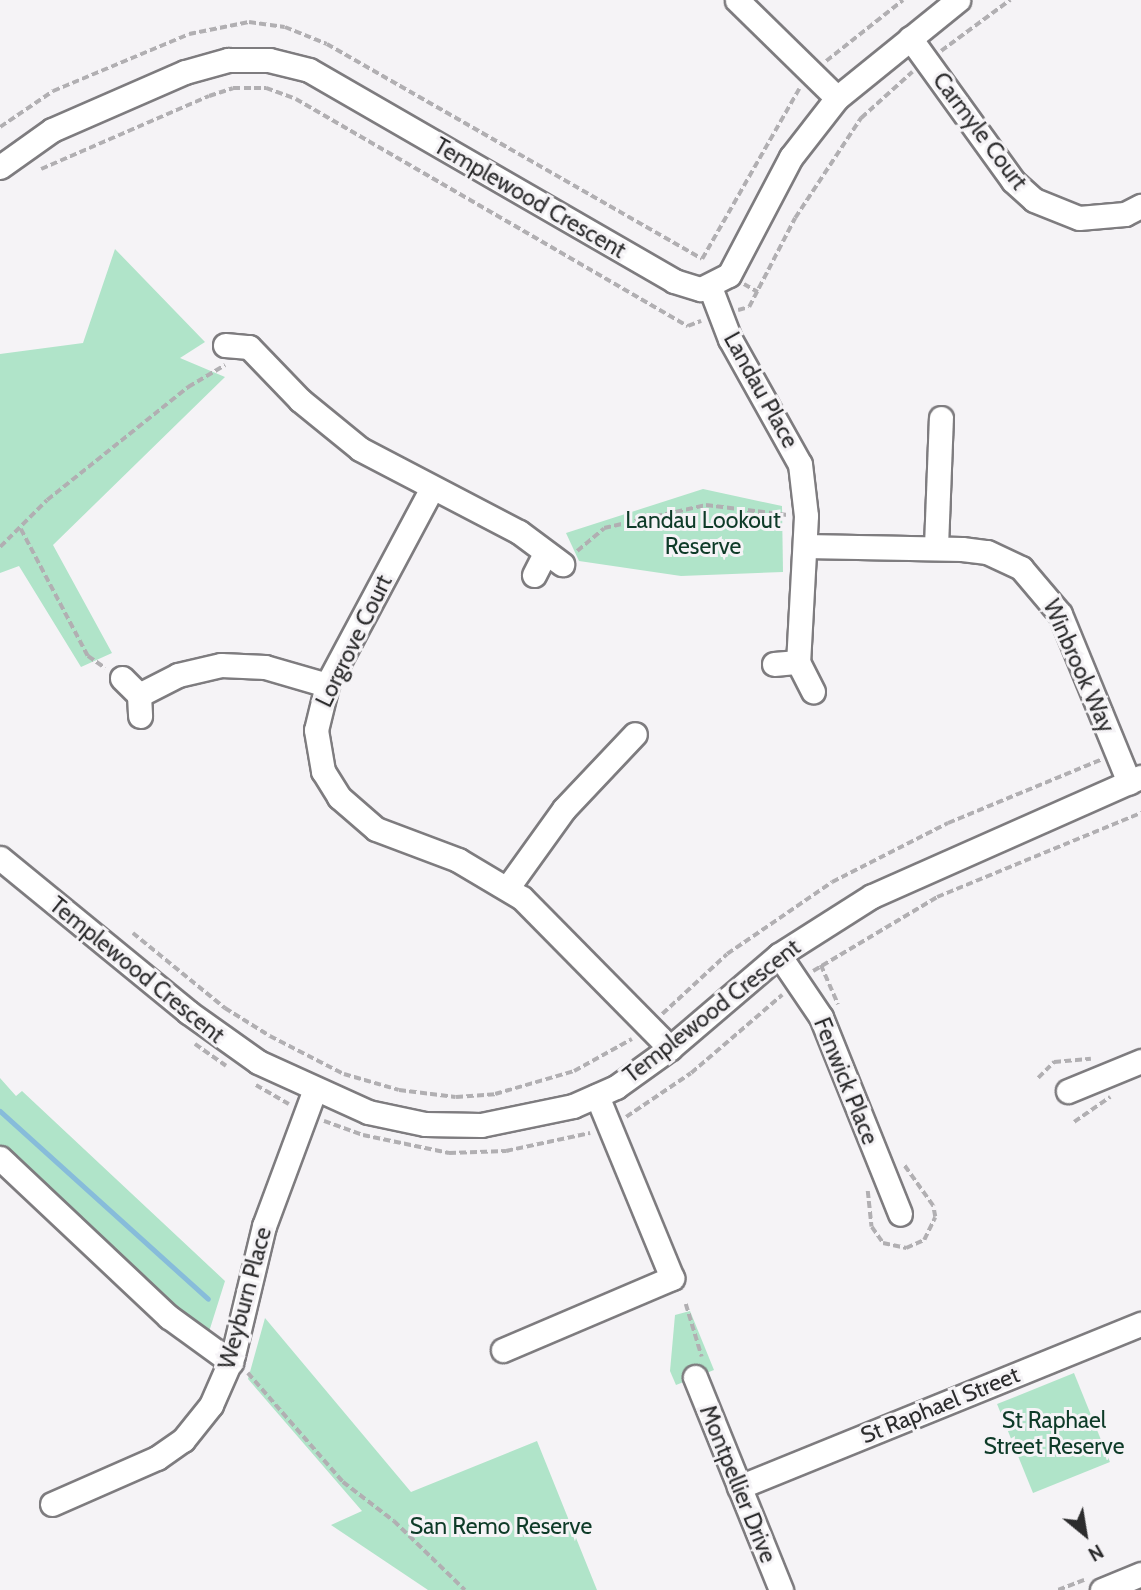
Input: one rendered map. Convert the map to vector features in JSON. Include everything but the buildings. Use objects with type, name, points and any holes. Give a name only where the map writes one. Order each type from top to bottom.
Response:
[{"type":"street","points":[[737,0],[837,98]]},
{"type":"street","points":[[710,288],[729,275],[791,157],[837,98],[958,0]]},
{"type":"street","name":"Carmyle Court","points":[[910,38],[935,55],[1013,181],[1034,200],[1079,219],[1125,214],[1141,206]]},
{"type":"street","name":"Templewood Crescent","points":[[0,167],[52,130],[185,72],[228,60],[268,60],[309,70],[674,281],[693,289],[710,288]]},
{"type":"street","name":"Landau Place","points":[[710,288],[720,316],[795,448],[806,516],[798,662]]},
{"type":"street","points":[[225,345],[255,338],[340,433],[432,488],[519,532],[553,559],[534,575]]},
{"type":"street","points":[[936,547],[941,418]]},
{"type":"street","name":"Lorgrove Court","points":[[432,488],[327,685],[317,717],[316,743],[323,771],[339,797],[388,835],[458,860],[508,887],[636,1031],[670,1048]]},
{"type":"street","name":"Winbrook Way","points":[[805,546],[936,547],[996,555],[1035,580],[1060,614],[1117,753],[1135,779]]},
{"type":"street","points":[[774,664],[798,662],[813,691]]},
{"type":"street","points":[[122,678],[139,706],[178,675],[221,665],[265,667],[327,685]]},
{"type":"street","points":[[508,887],[564,809],[635,734]]},
{"type":"street","name":"Templewood Crescent","points":[[0,858],[233,1047],[315,1089],[368,1112],[425,1124],[481,1125],[597,1096],[670,1048],[779,955],[904,879],[1135,779]]},
{"type":"street","name":"Fenwick Place","points":[[779,955],[821,1017],[900,1214]]},
{"type":"street","points":[[1068,1091],[1141,1061]]},
{"type":"street","name":"Weyburn Place","points":[[52,1504],[141,1466],[177,1444],[211,1405],[231,1362],[264,1226],[315,1089]]},
{"type":"street","points":[[503,1350],[672,1278],[597,1096]]},
{"type":"street","points":[[0,1158],[169,1317],[231,1362]]},
{"type":"street","name":"St Raphael Street","points":[[739,1487],[1141,1324]]},
{"type":"street","name":"Montpellier Drive","points":[[699,1370],[739,1487],[781,1590]]},
{"type":"street","points":[[1102,1590],[1141,1574]]},
{"type":"path","points":[[41,169],[209,96],[233,88],[266,88],[296,99],[688,326],[749,307],[795,218],[861,118],[935,55],[1010,0]]},
{"type":"path","points":[[935,55],[952,60]]},
{"type":"path","points":[[0,547],[21,529],[47,500],[188,387],[255,338]]},
{"type":"path","points":[[553,559],[604,528],[706,505],[806,516]]},
{"type":"path","points":[[21,529],[88,656],[122,678]]},
{"type":"path","points":[[133,933],[225,1008],[270,1036],[344,1074],[399,1090],[456,1097],[495,1094],[574,1071],[636,1031],[727,954],[832,882],[948,822],[1117,753]]},
{"type":"path","points":[[1038,1078],[1054,1062],[1102,1057]]},
{"type":"path","points":[[1074,1122],[1122,1092]]},
{"type":"path","points":[[685,1304],[699,1370]]},
{"type":"green space","points":[[115,249],[205,342],[180,358],[225,377],[53,545],[112,653],[81,667],[19,566],[0,573],[0,354],[83,343]]},
{"type":"green space","name":"Landau Lookout Reserve","points":[[703,489],[782,506],[783,572],[681,576],[579,561],[566,533]]},
{"type":"green space","points":[[0,1078],[16,1096],[22,1091],[225,1281],[208,1335],[0,1146]]},
{"type":"green space","points":[[690,1311],[714,1370],[676,1385],[670,1371],[675,1315]]},
{"type":"green space","name":"San Remo Reserve","points":[[265,1318],[411,1492],[537,1441],[597,1590],[428,1590],[331,1525],[362,1511],[248,1379]]},
{"type":"green space","name":"St Raphael Street Reserve","points":[[1074,1373],[1110,1462],[1033,1493],[997,1404]]},
{"type":"waterway","points":[[0,1111],[208,1299]]}]
